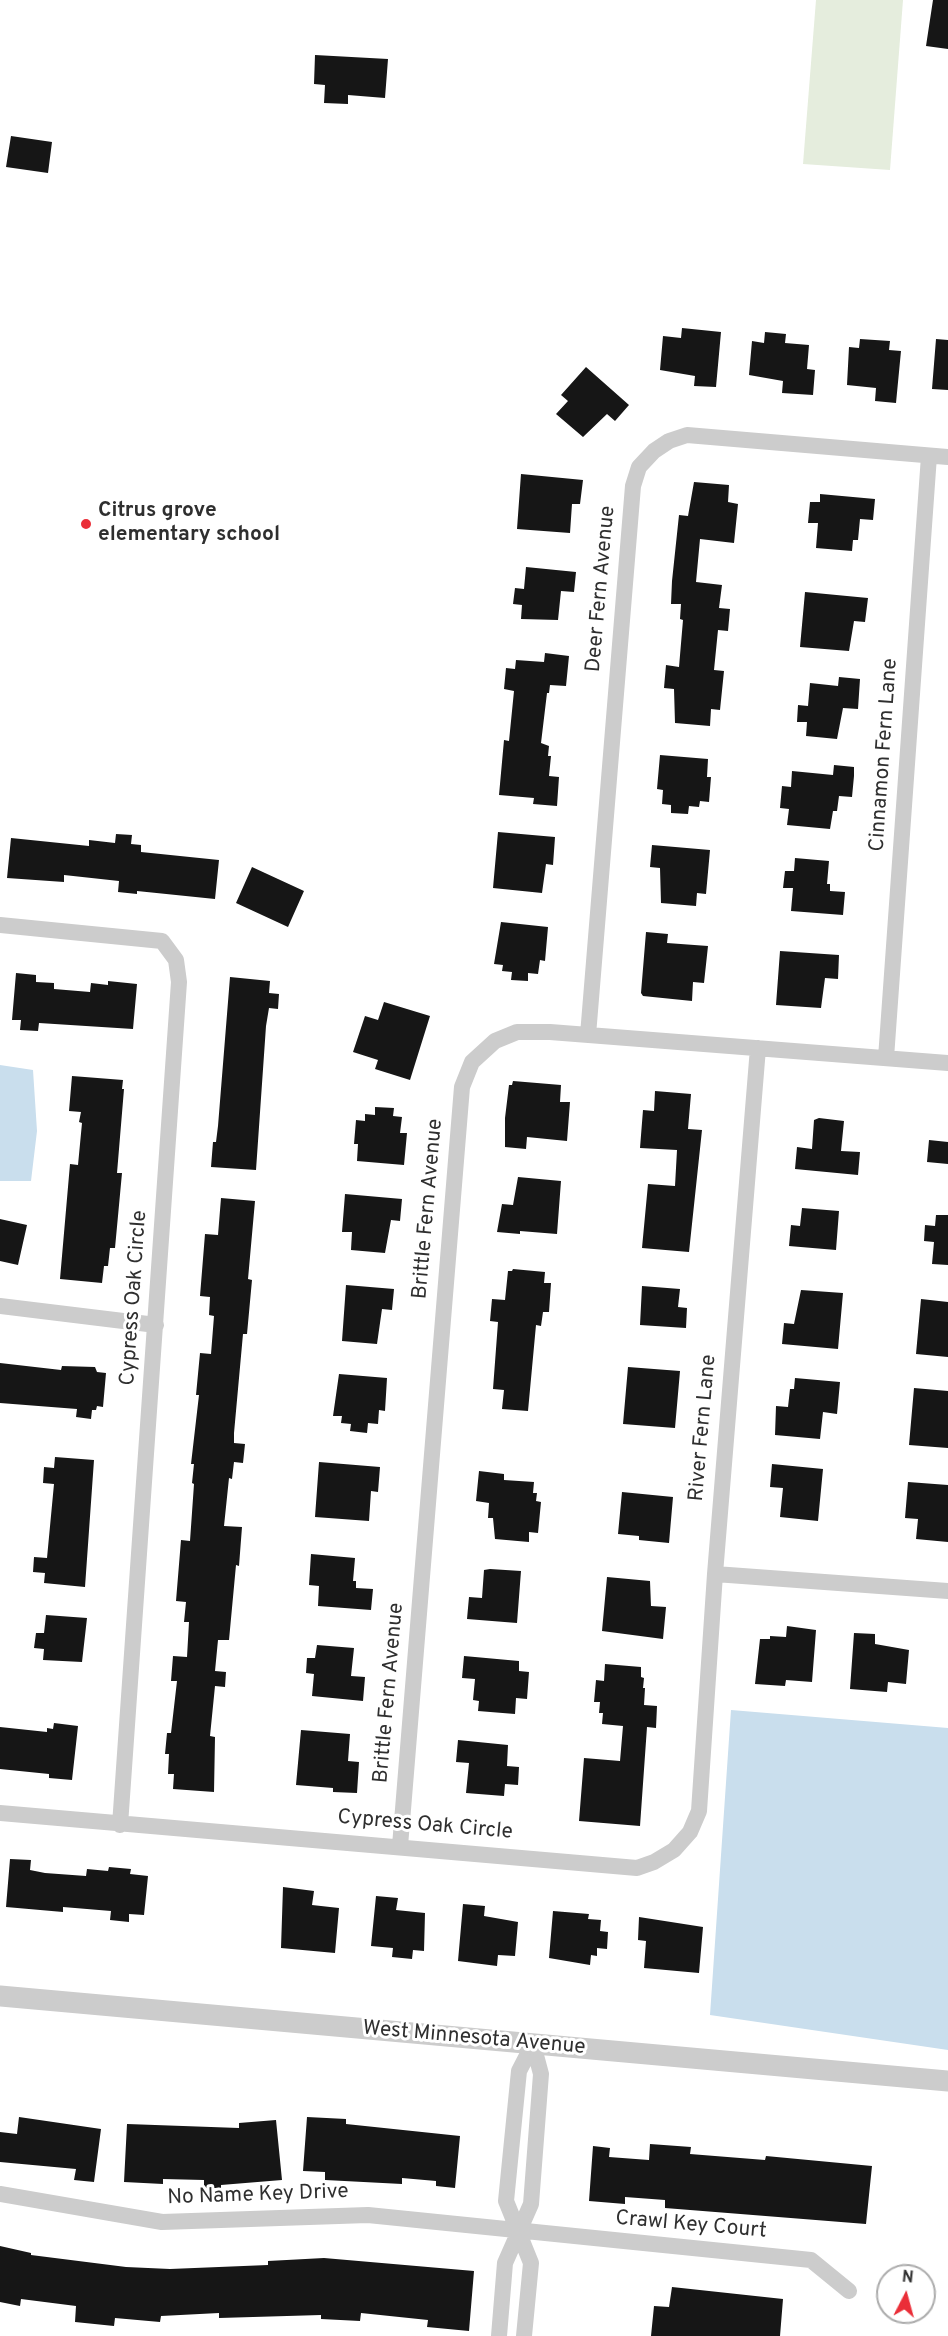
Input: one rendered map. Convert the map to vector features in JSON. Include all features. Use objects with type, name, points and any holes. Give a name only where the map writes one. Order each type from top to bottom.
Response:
[{"type":"street","name":"Deer Fern Avenue","points":[[588,1035],[633,486],[639,466],[654,451],[669,441],[687,435],[948,457]]},
{"type":"street","name":"Cinnamon Fern Lane","points":[[886,1058],[929,456]]},
{"type":"street","name":"Cypress Oak Circle","points":[[0,925],[162,941],[176,960],[179,982],[120,1825]]},
{"type":"street","name":"Brittle Fern Avenue","points":[[400,1846],[462,1088],[472,1062],[495,1041],[517,1032],[588,1035],[948,1063]]},
{"type":"street","name":"River Fern Lane","points":[[699,1811],[715,1574],[758,1048]]},
{"type":"street","points":[[0,1306],[156,1325]]},
{"type":"street","points":[[715,1574],[948,1591]]},
{"type":"street","name":"Cypress Oak Circle","points":[[0,1813],[637,1868],[654,1862],[674,1850],[690,1832],[699,1811]]},
{"type":"street","name":"West Minnesota Avenue","points":[[0,1996],[948,2081]]},
{"type":"street","points":[[524,2336],[531,2263],[506,2201],[519,2071],[533,2044]]},
{"type":"street","points":[[499,2336],[505,2263],[531,2204],[541,2074],[533,2044]]},
{"type":"street","name":"No Name Key Drive","points":[[0,2194],[162,2222],[368,2216],[518,2233]]},
{"type":"street","name":"Crawl Key Court","points":[[518,2233],[812,2260],[849,2291]]},
{"type":"green space","points":[[816,0],[903,0],[890,170],[803,164]]},
{"type":"water","points":[[0,1065],[33,1070],[37,1131],[31,1181],[0,1181]]},
{"type":"water","points":[[731,1710],[948,1728],[948,2050],[710,2015]]},
{"type":"building","points":[[933,0],[948,0],[948,49],[926,46]]},
{"type":"building","points":[[315,55],[388,59],[385,98],[348,95],[348,104],[324,103],[325,85],[314,84]]},
{"type":"building","points":[[11,136],[52,142],[48,173],[6,167]]},
{"type":"building","points":[[682,328],[721,332],[716,387],[694,386],[695,376],[660,370],[663,336],[681,338]]},
{"type":"building","points":[[765,332],[786,334],[785,343],[809,345],[807,369],[815,370],[813,395],[782,393],[783,381],[749,375],[752,341],[764,343]]},
{"type":"building","points":[[860,339],[890,341],[889,350],[901,351],[896,403],[875,401],[876,388],[847,385],[849,347],[859,348]]},
{"type":"building","points":[[936,339],[948,340],[948,390],[932,389]]},
{"type":"building","points":[[586,367],[629,405],[615,421],[607,414],[583,437],[556,414],[568,401],[561,395]]},
{"type":"building","points":[[521,474],[583,480],[580,504],[572,504],[570,533],[517,529]]},
{"type":"building","points":[[694,482],[729,485],[728,502],[738,504],[734,543],[700,539],[696,582],[722,585],[719,608],[730,609],[728,631],[718,630],[714,670],[724,671],[720,710],[711,709],[710,726],[675,723],[674,689],[664,688],[666,665],[679,667],[683,620],[680,619],[681,604],[671,604],[672,581],[679,515],[688,516]]},
{"type":"building","points":[[820,494],[875,499],[873,520],[860,519],[858,540],[853,540],[852,551],[816,548],[818,523],[808,523],[810,502],[820,502]]},
{"type":"building","points":[[526,567],[576,572],[574,592],[561,591],[558,620],[521,619],[522,605],[513,604],[515,588],[524,589]]},
{"type":"building","points":[[805,592],[868,598],[865,622],[854,621],[849,651],[800,647]]},
{"type":"building","points":[[545,653],[569,656],[566,686],[550,685],[549,693],[547,693],[541,743],[549,746],[548,756],[551,756],[549,776],[559,777],[557,806],[533,804],[534,798],[499,795],[504,740],[509,741],[514,691],[504,689],[506,668],[515,669],[516,660],[544,662]]},
{"type":"building","points":[[839,677],[860,679],[858,709],[843,708],[837,739],[806,736],[807,722],[797,722],[798,705],[808,706],[810,683],[838,686]]},
{"type":"building","points":[[660,755],[708,759],[707,777],[711,777],[709,802],[700,801],[699,807],[689,806],[688,814],[671,813],[671,805],[662,804],[663,790],[657,789]]},
{"type":"building","points":[[834,765],[854,767],[854,776],[852,797],[839,796],[837,811],[833,811],[830,829],[787,825],[789,809],[780,808],[782,786],[791,787],[792,771],[833,775]]},
{"type":"building","points":[[498,832],[555,837],[553,865],[546,864],[542,893],[493,888]]},
{"type":"building","points":[[116,834],[132,835],[131,844],[141,845],[141,852],[219,860],[215,899],[137,891],[137,894],[118,892],[119,881],[64,875],[64,882],[7,878],[11,838],[89,846],[89,840],[115,843]]},
{"type":"building","points":[[652,845],[710,850],[706,894],[697,893],[696,906],[661,903],[660,868],[650,867]]},
{"type":"building","points":[[795,858],[829,861],[827,884],[830,884],[830,891],[845,892],[843,915],[791,911],[793,888],[783,888],[785,871],[794,871]]},
{"type":"building","points":[[252,867],[304,891],[288,927],[236,903]]},
{"type":"building","points":[[501,922],[548,927],[545,961],[540,960],[538,974],[528,973],[528,981],[511,980],[512,972],[502,971],[503,965],[494,964]]},
{"type":"building","points":[[646,932],[668,934],[667,943],[708,946],[704,983],[693,982],[692,1001],[643,996],[641,993]]},
{"type":"building","points":[[780,951],[839,955],[838,979],[825,978],[821,1008],[776,1005]]},
{"type":"building","points":[[16,973],[36,975],[36,982],[54,983],[54,989],[90,992],[91,983],[108,985],[108,981],[137,984],[133,1029],[39,1023],[38,1031],[20,1030],[21,1020],[12,1020]]},
{"type":"building","points":[[230,977],[270,981],[269,993],[279,994],[278,1009],[269,1008],[266,1026],[256,1170],[211,1167],[213,1142],[216,1142],[218,1126]]},
{"type":"building","points":[[384,1002],[430,1016],[410,1080],[375,1069],[378,1060],[353,1052],[365,1016],[378,1020]]},
{"type":"building","points":[[72,1076],[123,1080],[117,1173],[122,1173],[115,1248],[110,1248],[108,1266],[104,1266],[102,1283],[60,1279],[70,1164],[78,1165],[82,1123],[79,1122],[81,1112],[69,1111]]},
{"type":"building","points":[[513,1081],[561,1085],[560,1102],[570,1102],[567,1141],[527,1137],[526,1149],[505,1147],[505,1118],[509,1085],[512,1085]]},
{"type":"building","points":[[655,1091],[691,1094],[688,1129],[702,1130],[689,1252],[642,1248],[648,1184],[675,1186],[677,1150],[640,1148],[643,1110],[654,1111]]},
{"type":"building","points":[[375,1107],[394,1108],[393,1116],[402,1117],[400,1133],[407,1133],[404,1165],[357,1161],[358,1144],[354,1144],[356,1120],[365,1121],[365,1114],[375,1115]]},
{"type":"building","points":[[819,1118],[844,1121],[841,1151],[860,1152],[858,1175],[795,1169],[797,1147],[812,1149],[814,1120]]},
{"type":"building","points":[[929,1140],[948,1142],[948,1164],[927,1162]]},
{"type":"building","points":[[518,1177],[561,1181],[557,1234],[497,1232],[502,1204],[513,1205]]},
{"type":"building","points":[[345,1194],[402,1199],[400,1221],[391,1220],[385,1253],[351,1250],[352,1232],[342,1232]]},
{"type":"building","points":[[221,1198],[255,1201],[248,1279],[252,1280],[247,1334],[243,1334],[234,1433],[234,1443],[245,1444],[243,1463],[234,1462],[232,1479],[229,1478],[224,1526],[242,1527],[229,1640],[218,1640],[215,1671],[226,1672],[225,1687],[215,1686],[210,1736],[215,1737],[214,1792],[173,1789],[174,1774],[168,1774],[169,1754],[165,1754],[167,1733],[171,1733],[177,1681],[171,1681],[173,1656],[187,1657],[189,1622],[184,1622],[186,1602],[176,1601],[181,1540],[190,1541],[194,1484],[192,1483],[194,1464],[191,1464],[199,1395],[196,1395],[200,1353],[211,1354],[214,1316],[209,1315],[210,1297],[200,1296],[205,1234],[218,1235]]},
{"type":"building","points":[[802,1208],[839,1211],[836,1250],[789,1246],[791,1225],[800,1226]]},
{"type":"building","points":[[936,1215],[948,1215],[948,1265],[932,1264],[934,1242],[924,1241],[925,1225],[935,1226]]},
{"type":"building","points":[[0,1219],[27,1225],[18,1265],[0,1261]]},
{"type":"building","points":[[513,1269],[545,1272],[544,1283],[551,1283],[549,1312],[543,1312],[541,1326],[536,1325],[528,1411],[502,1409],[504,1390],[493,1389],[498,1322],[490,1321],[492,1299],[505,1300],[508,1271]]},
{"type":"building","points":[[346,1285],[394,1289],[392,1310],[382,1309],[377,1344],[342,1341]]},
{"type":"building","points":[[642,1286],[680,1289],[678,1307],[687,1308],[686,1328],[640,1325]]},
{"type":"building","points":[[801,1290],[843,1293],[838,1349],[782,1344],[784,1323],[794,1324]]},
{"type":"building","points":[[921,1299],[948,1302],[948,1357],[916,1354]]},
{"type":"building","points":[[0,1363],[61,1370],[62,1366],[95,1367],[97,1372],[106,1373],[103,1407],[97,1406],[96,1410],[92,1410],[91,1419],[76,1417],[77,1409],[0,1403]]},
{"type":"building","points":[[628,1367],[680,1371],[675,1428],[623,1424]]},
{"type":"building","points":[[339,1374],[387,1378],[385,1411],[379,1410],[378,1424],[368,1423],[367,1433],[350,1431],[351,1424],[341,1423],[342,1416],[333,1416]]},
{"type":"building","points":[[795,1378],[840,1382],[837,1414],[823,1412],[820,1439],[775,1435],[776,1406],[788,1407],[790,1389],[794,1389]]},
{"type":"building","points":[[914,1388],[948,1391],[948,1448],[909,1445]]},
{"type":"building","points":[[55,1457],[94,1460],[85,1587],[44,1583],[45,1573],[33,1572],[34,1557],[47,1558],[54,1484],[43,1483],[44,1467],[54,1468]]},
{"type":"building","points":[[319,1462],[380,1467],[378,1492],[371,1491],[369,1521],[315,1517]]},
{"type":"building","points":[[772,1464],[823,1469],[818,1521],[780,1517],[783,1488],[770,1487]]},
{"type":"building","points":[[479,1471],[504,1474],[504,1480],[534,1482],[533,1493],[537,1493],[536,1501],[541,1502],[538,1533],[529,1532],[529,1542],[495,1539],[493,1518],[488,1518],[489,1503],[476,1501]]},
{"type":"building","points":[[908,1482],[948,1485],[948,1542],[916,1539],[918,1519],[905,1518]]},
{"type":"building","points":[[622,1492],[673,1497],[669,1543],[639,1540],[639,1536],[618,1534]]},
{"type":"building","points":[[311,1554],[355,1558],[353,1581],[356,1581],[356,1588],[373,1589],[371,1610],[318,1606],[319,1586],[309,1585]]},
{"type":"building","points":[[484,1570],[521,1571],[517,1623],[467,1619],[469,1597],[482,1598]]},
{"type":"building","points":[[607,1577],[650,1581],[651,1606],[666,1607],[663,1639],[602,1631]]},
{"type":"building","points":[[46,1615],[87,1618],[82,1662],[43,1660],[44,1649],[34,1648],[36,1633],[44,1633]]},
{"type":"building","points":[[787,1626],[816,1630],[812,1682],[786,1680],[785,1686],[755,1684],[760,1639],[770,1639],[770,1636],[786,1637]]},
{"type":"building","points":[[854,1633],[875,1634],[875,1644],[909,1650],[906,1684],[888,1682],[887,1692],[850,1689]]},
{"type":"building","points":[[317,1645],[354,1648],[351,1676],[365,1677],[363,1701],[312,1696],[314,1674],[306,1673],[307,1658],[315,1658]]},
{"type":"building","points":[[464,1656],[519,1661],[519,1671],[529,1672],[527,1699],[516,1698],[515,1714],[478,1711],[479,1701],[473,1700],[475,1679],[462,1678]]},
{"type":"building","points":[[605,1664],[641,1667],[641,1677],[644,1678],[643,1688],[645,1688],[644,1705],[657,1706],[656,1728],[647,1727],[640,1826],[579,1821],[584,1758],[620,1761],[623,1726],[602,1724],[603,1713],[599,1713],[600,1702],[594,1702],[596,1680],[604,1681]]},
{"type":"building","points":[[54,1723],[78,1726],[72,1780],[49,1778],[49,1774],[0,1769],[0,1727],[47,1732],[47,1728],[53,1729]]},
{"type":"building","points":[[301,1730],[350,1734],[348,1761],[359,1762],[357,1793],[333,1792],[333,1788],[296,1785]]},
{"type":"building","points":[[458,1740],[508,1745],[507,1766],[519,1767],[518,1785],[505,1784],[504,1796],[466,1793],[469,1763],[456,1762]]},
{"type":"building","points":[[10,1859],[31,1860],[30,1870],[45,1873],[86,1876],[87,1869],[108,1871],[109,1867],[131,1869],[130,1874],[148,1876],[144,1915],[129,1914],[129,1922],[110,1920],[111,1911],[63,1907],[63,1912],[6,1907]]},
{"type":"building","points":[[283,1887],[314,1891],[312,1905],[339,1908],[335,1953],[281,1948]]},
{"type":"building","points":[[376,1896],[398,1898],[396,1910],[425,1913],[424,1951],[413,1950],[412,1959],[392,1957],[393,1948],[371,1946]]},
{"type":"building","points":[[463,1904],[485,1906],[484,1916],[518,1922],[515,1956],[498,1955],[497,1966],[458,1961]]},
{"type":"building","points":[[553,1911],[589,1914],[588,1919],[601,1920],[600,1931],[608,1932],[607,1949],[597,1948],[597,1956],[591,1955],[590,1965],[549,1958]]},
{"type":"building","points":[[639,1917],[703,1927],[699,1973],[644,1968],[646,1941],[638,1940]]},
{"type":"building","points":[[19,2117],[101,2129],[94,2182],[74,2180],[76,2169],[0,2162],[0,2132],[17,2134]]},
{"type":"building","points":[[307,2117],[346,2119],[346,2124],[460,2136],[455,2188],[436,2186],[436,2181],[402,2178],[402,2184],[325,2180],[325,2172],[303,2171]]},
{"type":"building","points":[[276,2120],[282,2180],[221,2185],[221,2188],[204,2188],[204,2180],[163,2179],[163,2184],[124,2182],[127,2124],[239,2128],[239,2123]]},
{"type":"building","points":[[650,2144],[691,2147],[690,2154],[765,2160],[766,2156],[872,2166],[866,2224],[665,2208],[665,2200],[625,2197],[625,2204],[589,2201],[593,2146],[610,2148],[609,2157],[649,2160]]},
{"type":"building","points":[[0,2246],[31,2253],[31,2255],[126,2267],[170,2269],[268,2265],[268,2261],[324,2258],[474,2271],[469,2331],[427,2327],[428,2320],[361,2313],[360,2321],[321,2319],[321,2315],[219,2318],[219,2313],[161,2316],[160,2322],[115,2318],[114,2326],[75,2322],[76,2306],[21,2299],[20,2306],[0,2302]]},
{"type":"building","points":[[672,2287],[783,2299],[780,2336],[651,2336],[654,2306],[669,2307]]},
{"type":"place","name":"Citrus grove elementary school","points":[[86,524]]}]
